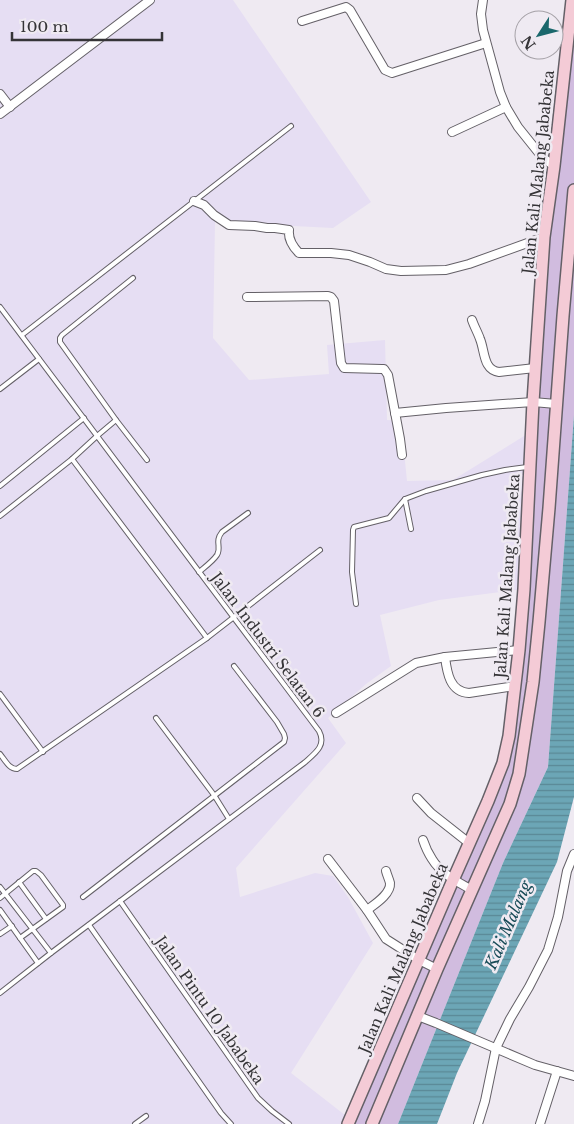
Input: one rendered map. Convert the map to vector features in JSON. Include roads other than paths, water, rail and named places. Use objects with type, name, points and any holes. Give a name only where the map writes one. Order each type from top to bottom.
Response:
[{"type":"main road","name":"Jalan Kali Malang Jababeka","points":[[348,1124],[488,801],[503,763],[509,736],[525,574],[533,402],[544,237],[554,166],[572,0]]},
{"type":"main road","points":[[372,1124],[437,969],[510,804],[519,774],[533,682],[574,190]]},
{"type":"street","points":[[0,114],[150,0]]},
{"type":"street","points":[[483,0],[481,14],[483,30],[506,107],[518,127],[542,157],[554,166]]},
{"type":"street","points":[[302,21],[346,6],[385,70],[392,73],[486,43]]},
{"type":"street","points":[[0,94],[10,107]]},
{"type":"street","points":[[452,132],[506,107]]},
{"type":"street","points":[[194,201],[204,205],[214,215],[229,225],[289,230],[293,246],[300,253],[331,253],[349,256],[386,269],[401,271],[446,270],[469,264],[544,237]]},
{"type":"street","points":[[247,297],[331,297],[334,302],[341,364],[344,368],[384,369],[388,375],[402,455]]},
{"type":"street","points":[[472,320],[481,340],[490,369],[499,372],[535,368]]},
{"type":"street","points":[[395,413],[533,402],[556,404]]},
{"type":"street","points":[[336,712],[416,663],[519,650]]},
{"type":"street","points":[[445,658],[454,687],[462,692],[469,693],[515,686]]},
{"type":"street","points":[[418,798],[431,813],[469,843]]},
{"type":"street","points":[[423,840],[434,862],[453,880],[472,890]]},
{"type":"street","points":[[478,1124],[485,1101],[492,1046],[529,988],[548,950],[558,917],[567,871],[574,854]]},
{"type":"street","points":[[328,859],[367,910],[386,939],[437,969]]},
{"type":"street","points":[[367,910],[380,900],[389,888],[390,882],[386,871]]},
{"type":"street","points":[[418,1016],[535,1066],[574,1076]]},
{"type":"street","points":[[540,1124],[557,1071]]},
{"type":"lane","points":[[22,336],[291,126]]},
{"type":"lane","points":[[133,278],[62,335],[60,342],[147,460]]},
{"type":"lane","name":"Jalan Industri Selatan 6","points":[[0,307],[319,731],[322,740],[319,749],[304,763],[0,993]]},
{"type":"lane","points":[[0,389],[39,359]]},
{"type":"lane","points":[[0,486],[84,418]]},
{"type":"lane","points":[[0,516],[72,459],[116,420]]},
{"type":"lane","points":[[72,459],[208,638]]},
{"type":"lane","points":[[356,604],[352,572],[353,528],[390,517],[405,499],[426,491],[482,475],[530,467]]},
{"type":"lane","points":[[405,499],[410,529]]},
{"type":"lane","points":[[199,572],[217,555],[218,540],[222,532],[248,513]]},
{"type":"lane","points":[[0,754],[9,766],[17,769],[208,638],[320,550]]},
{"type":"lane","points":[[83,896],[284,742],[283,732],[277,722],[234,666]]},
{"type":"lane","points":[[0,694],[43,752]]},
{"type":"lane","points":[[156,718],[230,819]]},
{"type":"lane","points":[[0,898],[33,871],[38,872],[64,905],[20,938]]},
{"type":"lane","points":[[19,882],[46,919]]},
{"type":"lane","points":[[0,887],[51,953]]},
{"type":"lane","name":"Jalan Pintu 10 Jababeka","points":[[120,901],[258,1098],[272,1112],[289,1124]]},
{"type":"lane","points":[[0,910],[38,963]]},
{"type":"lane","points":[[88,925],[221,1113],[231,1124]]},
{"type":"lane","points":[[0,934],[12,926]]},
{"type":"lane","points":[[134,1124],[146,1116]]},
{"type":"water","name":"Kali Malang","points":[[574,415],[574,797],[557,862],[457,1073],[437,1124],[398,1124],[503,863],[548,767]]}]
